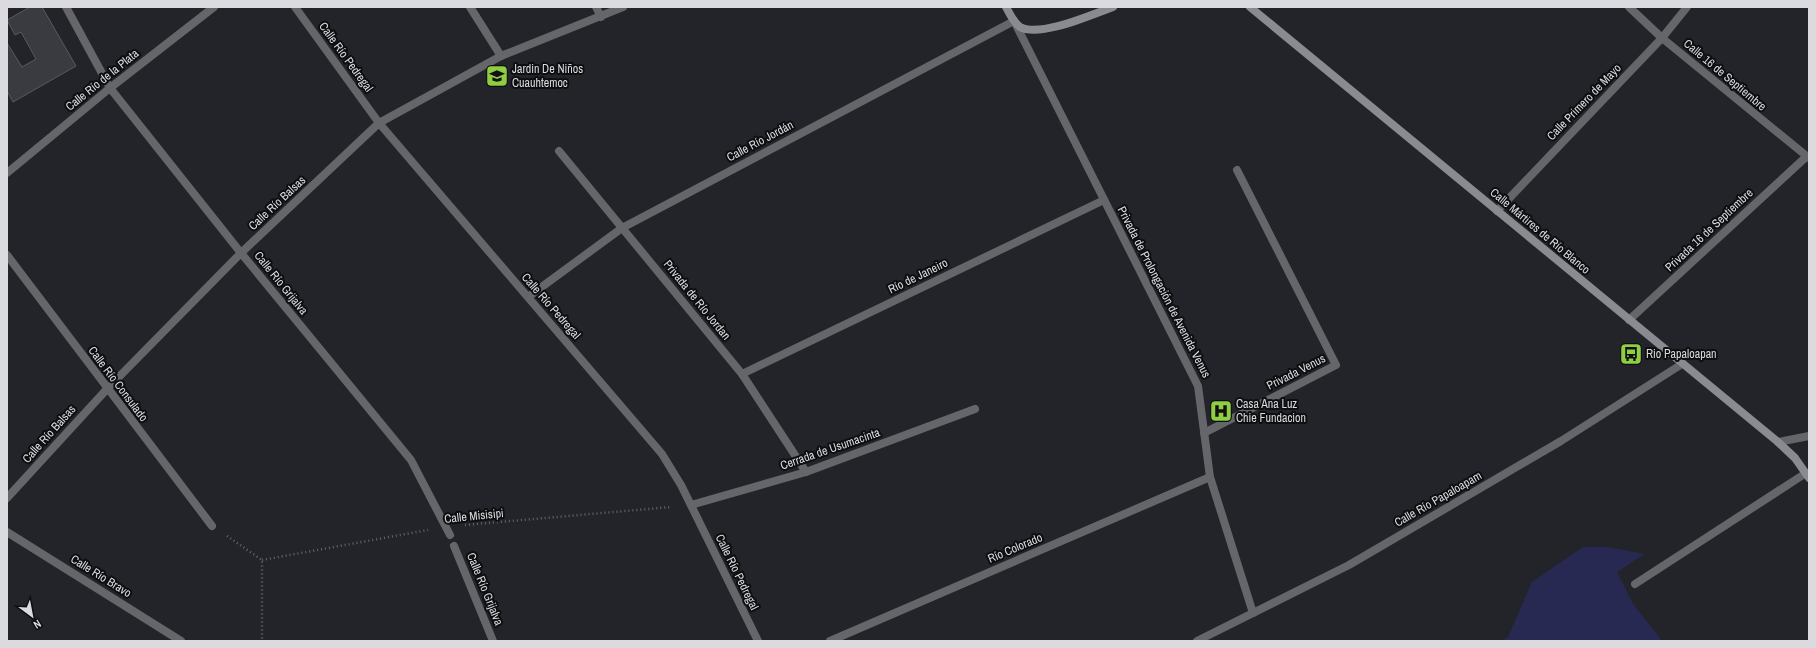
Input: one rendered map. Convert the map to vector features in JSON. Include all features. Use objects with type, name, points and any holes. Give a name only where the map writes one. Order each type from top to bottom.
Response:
[{"type":"main road","points":[[1006,7],[1014,21],[1026,28],[1040,30],[1114,7]]},
{"type":"main road","name":"Calle Mártires de Río Blanco","points":[[1250,7],[1778,442],[1794,458],[1807,475]]},
{"type":"street","name":"Calle Río Grijalva","points":[[66,7],[110,88],[241,253],[411,460],[450,535]]},
{"type":"street","name":"Calle Río de la Plata","points":[[7,173],[110,88],[214,7]]},
{"type":"street","name":"Calle Río Pedregal","points":[[294,7],[379,123],[662,454],[681,485],[758,641]]},
{"type":"street","points":[[470,7],[501,56]]},
{"type":"street","points":[[596,7],[601,17]]},
{"type":"street","name":"Calle Río Balsas","points":[[7,498],[107,389],[241,253],[379,123],[501,56],[623,7]]},
{"type":"street","name":"Calle 16 de Septiembre","points":[[1629,7],[1662,38],[1807,157]]},
{"type":"street","name":"Calle Primero de Mayo","points":[[1497,211],[1662,38],[1687,7]]},
{"type":"street","name":"Privada de Prolongación de Avenida Venus","points":[[1014,21],[1198,386],[1210,477],[1253,613]]},
{"type":"street","name":"Calle Río Jordán","points":[[528,297],[622,228],[1014,21]]},
{"type":"street","name":"Privada de Río Jordan","points":[[559,152],[742,374],[806,472]]},
{"type":"street","name":"Privada 16 de Septiembre","points":[[1630,320],[1807,157]]},
{"type":"street","name":"Privada Venus","points":[[1204,433],[1336,365],[1238,170]]},
{"type":"street","name":"Río de Janeiro","points":[[742,374],[1104,200]]},
{"type":"street","name":"Calle Río Consulado","points":[[7,255],[212,526]]},
{"type":"street","name":"Calle Río Papaloapam","points":[[1197,641],[1356,561],[1561,441],[1682,364]]},
{"type":"street","name":"Cerrada de Usumacinta","points":[[691,505],[806,472],[975,409]]},
{"type":"street","points":[[1778,442],[1809,436]]},
{"type":"street","points":[[1635,584],[1807,475]]},
{"type":"street","name":"Río Colorado","points":[[830,641],[1210,477]]},
{"type":"street","name":"Calle Río Bravo","points":[[7,532],[181,641]]},
{"type":"street","name":"Calle Río Grijalva","points":[[454,546],[493,641]]},
{"type":"path","name":"Calle Misisipi","points":[[262,560],[446,527],[691,505]]},
{"type":"path","points":[[224,534],[262,560],[262,641]]},
{"type":"shaded area","points":[[1583,547],[1607,547],[1644,554],[1617,572],[1633,604],[1662,641],[1501,641],[1508,637],[1532,582]]},
{"type":"building","points":[[30,7],[42,7],[76,66],[13,102],[7,91],[7,43],[22,67],[36,59],[21,32],[15,35],[7,20]]},
{"type":"place","name":"Jardin De Niños Cuauhtemoc","points":[[497,76]]},
{"type":"place","name":"Rio Papaloapan","points":[[1631,354]]},
{"type":"place","name":"Casa Ana Luz Chie Fundacion","points":[[1221,411]]}]
